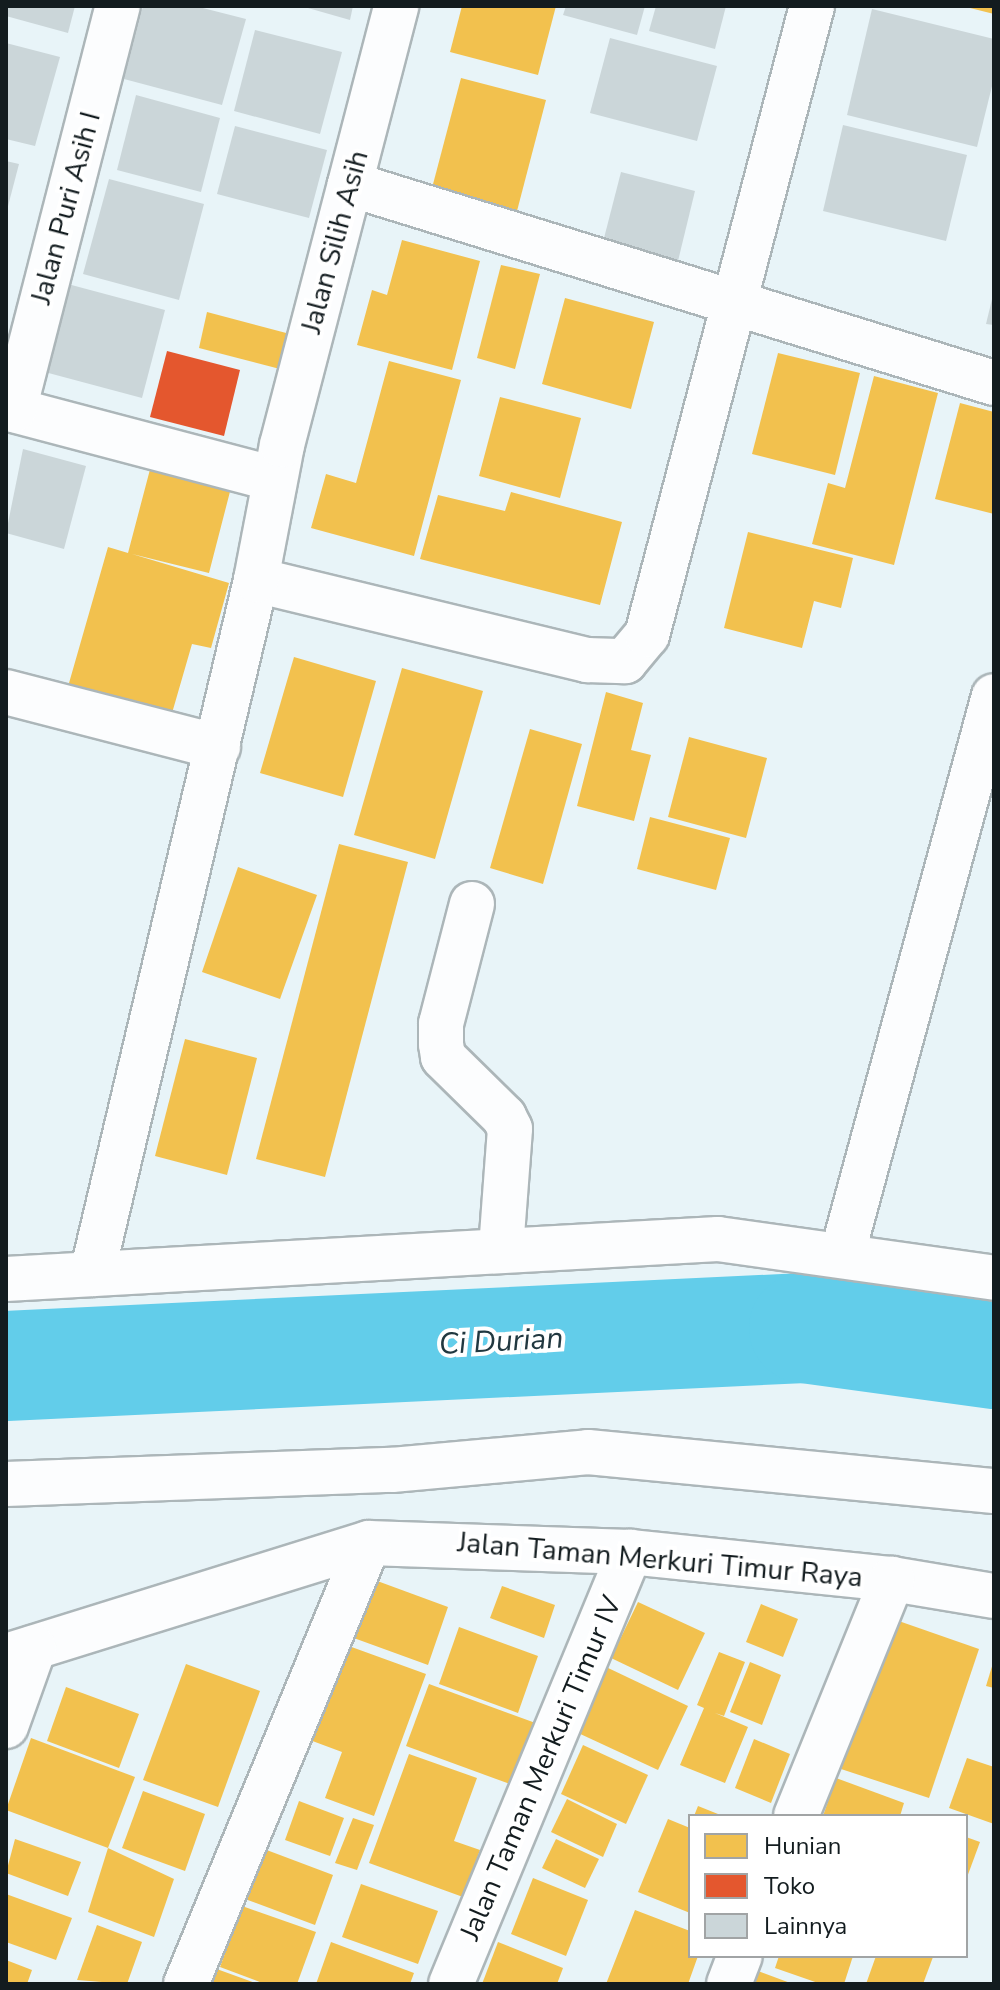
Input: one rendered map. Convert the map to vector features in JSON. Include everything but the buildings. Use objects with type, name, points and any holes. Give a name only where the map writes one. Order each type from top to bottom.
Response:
[{"type":"street","name":"Jalan Puri Asih I","points":[[10,409],[118,6]]},
{"type":"street","name":"Jalan Silih Asih","points":[[92,1274],[218,747],[256,580],[274,479],[396,6]]},
{"type":"street","points":[[256,580],[587,660],[625,661],[647,635],[812,6]]},
{"type":"street","points":[[350,184],[994,383]]},
{"type":"street","points":[[10,409],[274,479]]},
{"type":"street","points":[[6,692],[218,747]]},
{"type":"street","points":[[842,1255],[994,696]]},
{"type":"street","points":[[472,904],[441,1024],[441,1044],[443,1057],[504,1117],[510,1129],[501,1250]]},
{"type":"street","points":[[6,1279],[718,1239],[994,1278]]},
{"type":"street","points":[[6,1484],[392,1470],[588,1452],[994,1491]]},
{"type":"street","points":[[186,1984],[369,1543]]},
{"type":"street","name":"Jalan Taman Merkuri Timur Raya","points":[[20,1652],[369,1543],[481,1543],[630,1552],[892,1579],[994,1596]]},
{"type":"street","name":"Jalan Taman Merkuri Timur IV","points":[[451,1984],[630,1552]]},
{"type":"street","points":[[797,1814],[892,1579]]},
{"type":"street","points":[[6,1726],[20,1652]]},
{"type":"street","points":[[729,1984],[739,1958]]},
{"type":"waterway","name":"Ci Durian","points":[[6,1366],[804,1328],[994,1354]]}]
